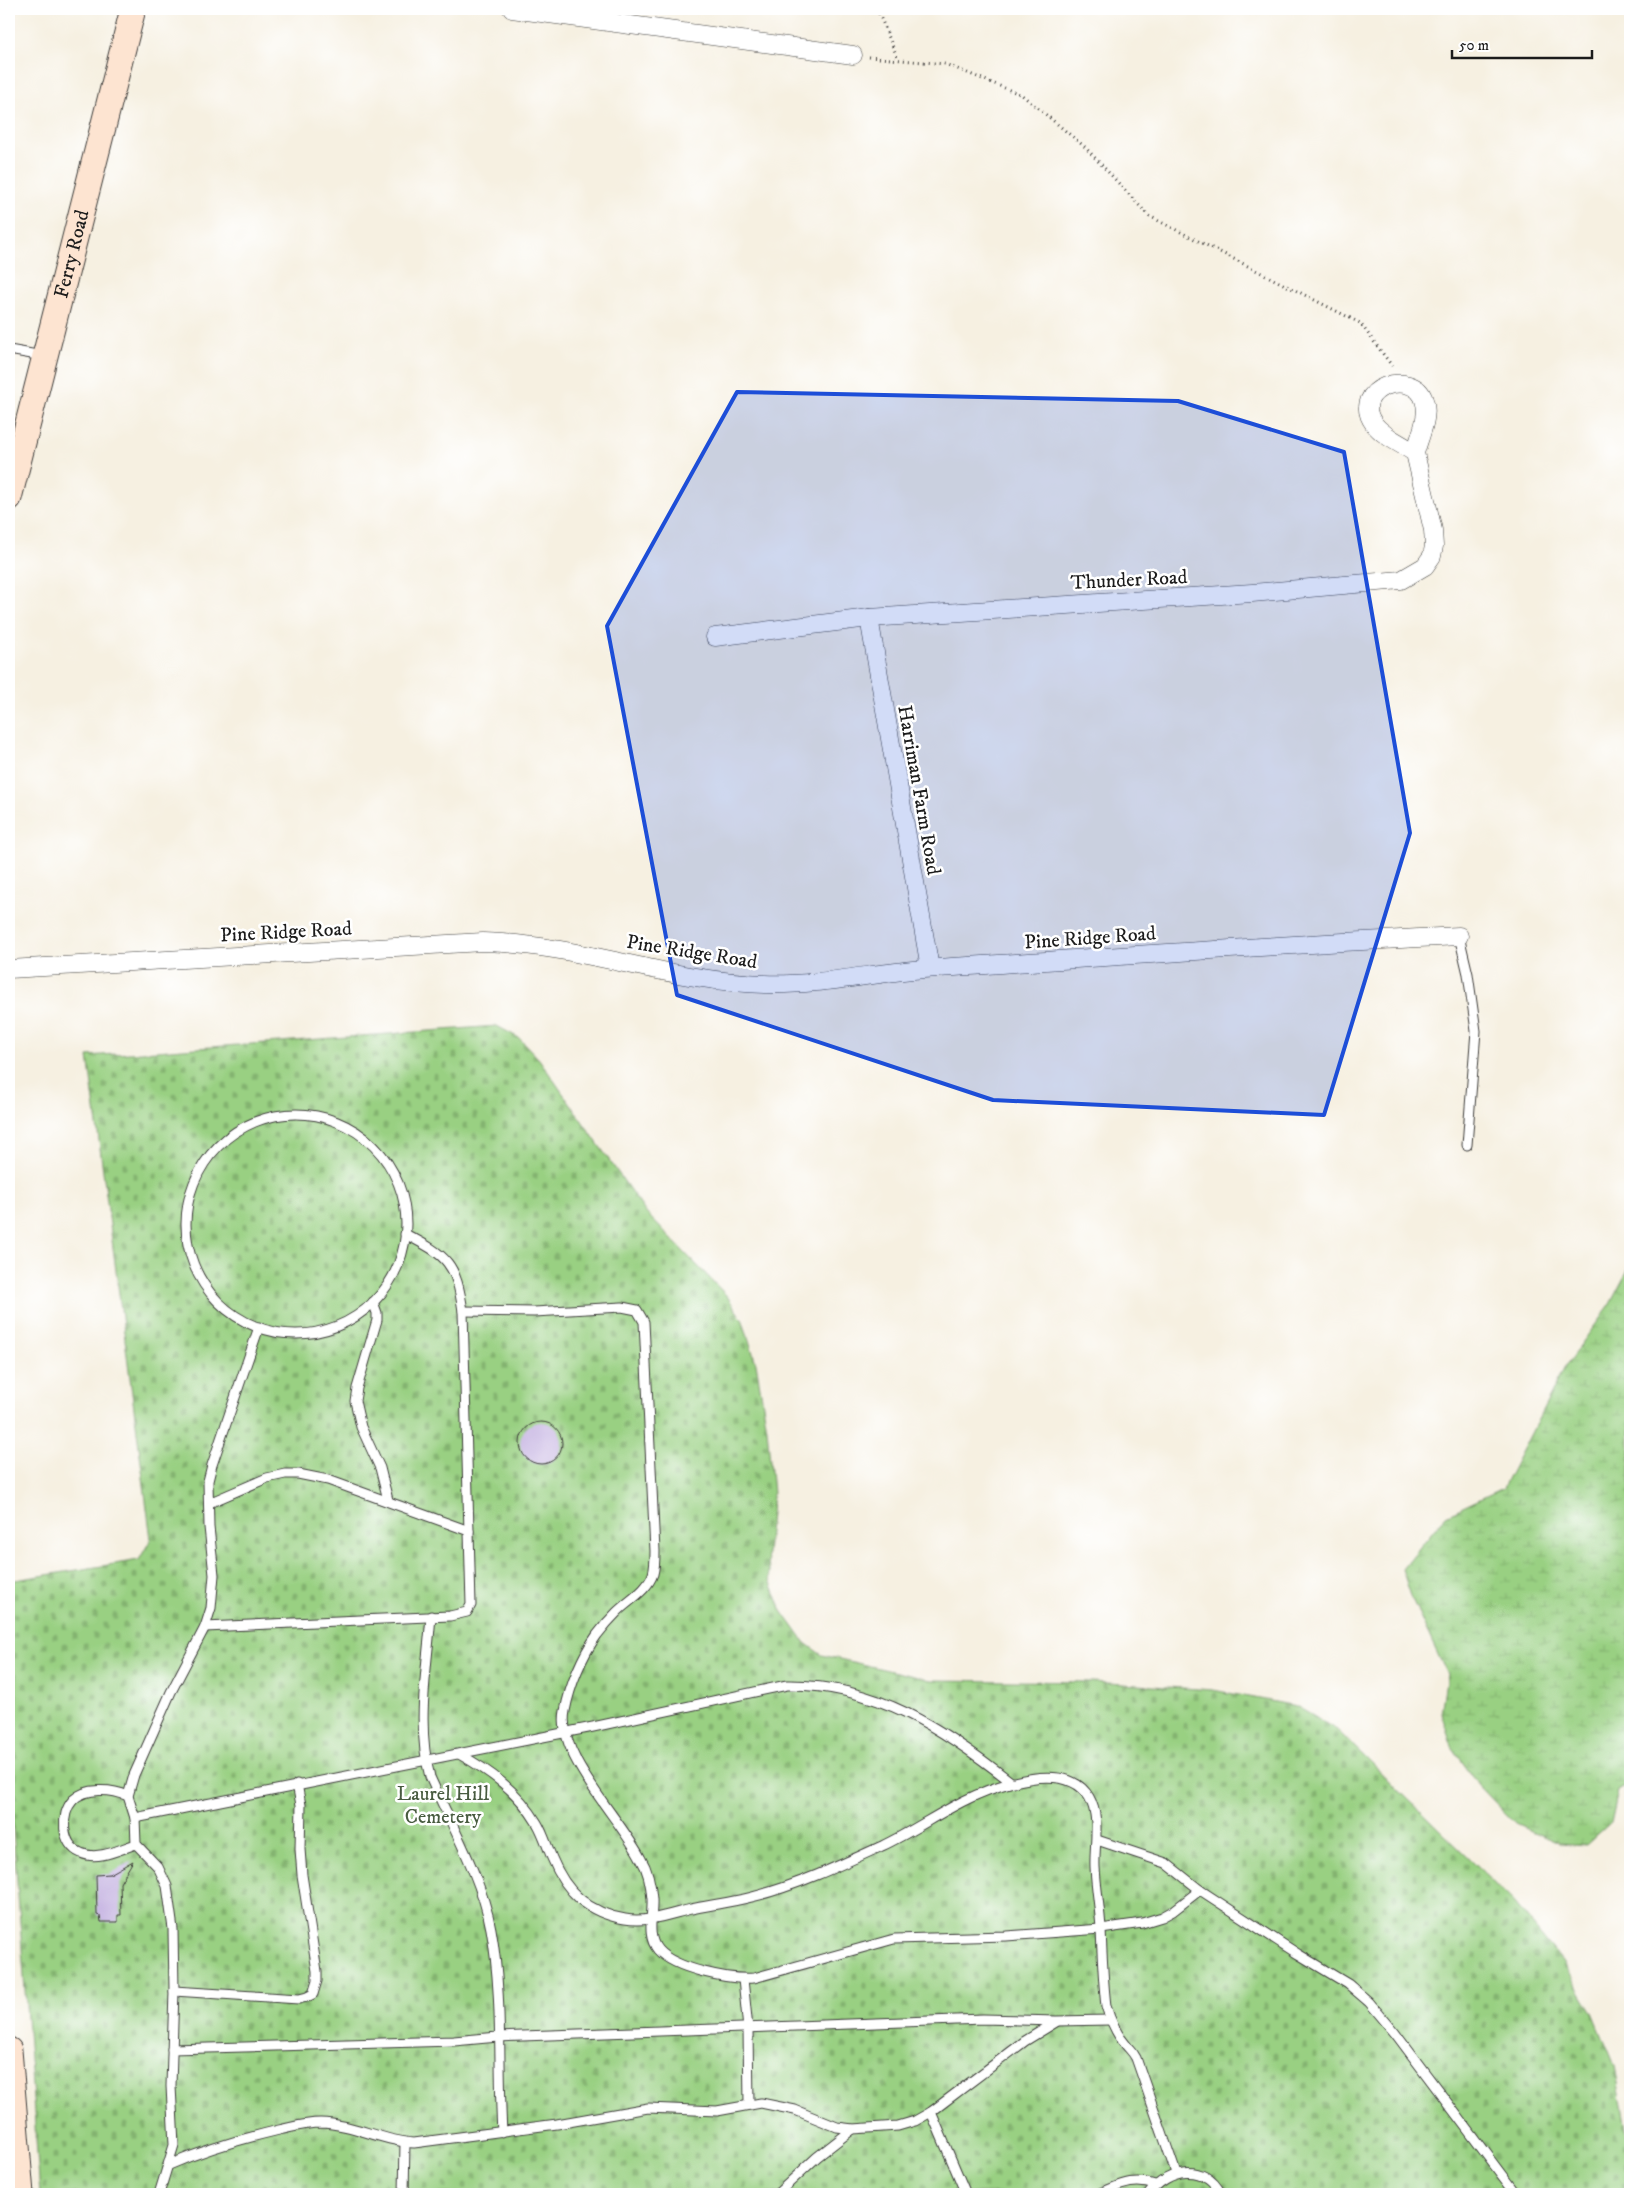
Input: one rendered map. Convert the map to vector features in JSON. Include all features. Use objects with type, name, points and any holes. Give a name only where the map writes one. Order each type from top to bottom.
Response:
[{"type":"main road","name":"Ferry Road","points":[[9,498],[12,466],[43,356],[134,9]]},
{"type":"main road","points":[[9,2050],[21,2194]]},
{"type":"street","points":[[512,9],[853,55]]},
{"type":"street","points":[[1407,385],[1384,386],[1375,391],[1370,398],[1369,406],[1374,424],[1384,434],[1415,453]]},
{"type":"street","name":"Thunder Road","points":[[715,637],[869,618],[1252,593],[1401,580],[1425,566],[1432,556],[1434,546],[1433,530],[1415,453],[1426,414],[1426,407],[1421,393],[1407,385]]},
{"type":"street","name":"Harriman Farm Road","points":[[869,618],[930,968]]},
{"type":"street","name":"Pine Ridge Road","points":[[9,969],[483,942],[523,943],[714,980],[767,984],[796,983],[930,968],[1459,936]]},
{"type":"lane","points":[[9,350],[43,356]]},
{"type":"lane","points":[[1459,936],[1468,974],[1476,1031],[1467,1145]]},
{"type":"lane","points":[[294,1114],[329,1119],[360,1134],[385,1159],[394,1175],[405,1208],[405,1234],[400,1261],[392,1277],[373,1302],[357,1315],[325,1330],[290,1333],[259,1327],[240,1318],[213,1295],[194,1264],[186,1230],[187,1212],[196,1178],[215,1149],[243,1127],[268,1118],[294,1114]]},
{"type":"lane","points":[[205,1627],[460,1615],[467,1612],[471,1605],[463,1311],[460,1291],[450,1264],[434,1249],[405,1234]]},
{"type":"lane","points":[[373,1302],[378,1320],[356,1401],[361,1427],[380,1468],[388,1500]]},
{"type":"lane","points":[[463,1311],[534,1312],[622,1307],[637,1310],[644,1322],[655,1551],[653,1574],[648,1584],[616,1612],[588,1649],[569,1693],[563,1722],[564,1732],[579,1765],[641,1857],[649,1879],[652,1899],[651,1935],[655,1945],[662,1953],[690,1968],[743,1979],[769,1975],[894,1939],[1006,1936],[1101,1929],[1142,1922],[1162,1917],[1182,1905],[1200,1890]]},
{"type":"lane","points":[[159,2194],[174,2145],[172,2049],[174,1991],[173,1929],[167,1886],[158,1867],[136,1844],[135,1818],[128,1796],[134,1775],[170,1692],[205,1627],[211,1608],[214,1582],[209,1528],[208,1481],[259,1327]]},
{"type":"lane","points":[[209,1502],[267,1478],[286,1474],[298,1474],[328,1480],[388,1500],[468,1531]]},
{"type":"lane","points":[[431,1616],[423,1725],[426,1760],[430,1777],[485,1904],[491,1929],[495,1960],[502,2132]]},
{"type":"lane","points":[[135,1818],[719,1701],[777,1686],[819,1686],[865,1697],[904,1710],[947,1736],[1011,1782]]},
{"type":"lane","points":[[459,1754],[493,1774],[527,1808],[538,1824],[560,1875],[578,1899],[598,1910],[626,1919],[652,1919],[753,1897],[883,1846],[973,1795],[1011,1782],[1035,1778],[1061,1777],[1076,1782],[1090,1799],[1096,1822],[1095,1864],[1106,2006],[1110,2020],[1136,2058],[1176,2173]]},
{"type":"lane","points":[[174,1991],[299,1998],[308,1997],[313,1994],[316,1988],[317,1971],[302,1875],[300,1849],[301,1805],[298,1784]]},
{"type":"lane","points":[[128,1796],[116,1791],[101,1790],[87,1793],[74,1799],[68,1809],[64,1822],[66,1838],[72,1847],[81,1854],[108,1854],[136,1844]]},
{"type":"lane","points":[[1097,1840],[1166,1863],[1200,1890],[1348,1984],[1369,2002],[1395,2032],[1516,2194]]},
{"type":"lane","points":[[743,1979],[748,2029],[749,2105]]},
{"type":"lane","points":[[172,2049],[454,2041],[498,2037],[983,2019],[1056,2022],[1110,2020]]},
{"type":"lane","points":[[169,2165],[200,2152],[303,2124],[320,2123],[348,2127],[405,2142],[431,2142],[588,2120],[648,2108],[669,2107],[717,2111],[761,2102],[795,2110],[837,2127],[852,2129],[898,2126],[915,2121],[931,2112],[1025,2041],[1056,2022]]},
{"type":"lane","points":[[931,2112],[965,2192]]},
{"type":"lane","points":[[777,2194],[824,2151],[852,2129]]},
{"type":"lane","points":[[404,2194],[405,2142]]},
{"type":"lane","points":[[1149,2194],[1155,2185],[1165,2178],[1176,2173],[1188,2173],[1200,2175],[1211,2181],[1221,2194]]},
{"type":"lane","points":[[1098,2194],[1132,2182],[1144,2181],[1155,2185]]},
{"type":"path","points":[[876,9],[898,60]]},
{"type":"path","points":[[853,55],[945,64],[1022,95],[1085,148],[1149,216],[1360,323],[1407,385]]},
{"type":"highlighted area","points":[[737,392],[1178,401],[1344,452],[1410,833],[1324,1115],[993,1100],[677,995],[607,626]]},
{"type":"green space","name":"Laurel Hill Cemetery","points":[[497,1026],[519,1038],[539,1059],[646,1213],[727,1296],[743,1321],[756,1363],[767,1429],[773,1493],[767,1553],[770,1580],[782,1611],[805,1643],[822,1655],[931,1680],[1092,1682],[1213,1690],[1296,1706],[1337,1730],[1514,1902],[1562,1961],[1593,2012],[1615,2066],[1629,2145],[1630,2194],[40,2194],[9,1773],[9,1581],[139,1560],[151,1539],[88,1056]]},
{"type":"green space","points":[[1630,1266],[1630,1784],[1618,1791],[1611,1823],[1587,1845],[1559,1843],[1517,1825],[1481,1788],[1453,1749],[1441,1713],[1447,1674],[1412,1599],[1402,1569],[1446,1515],[1503,1488],[1566,1365],[1609,1306]]},
{"type":"building","points":[[545,1422],[553,1425],[559,1431],[562,1443],[559,1455],[553,1461],[537,1464],[529,1461],[523,1455],[520,1439],[523,1431],[529,1425]]},
{"type":"building","points":[[133,1861],[120,1883],[121,1915],[118,1915],[118,1922],[101,1922],[100,1916],[97,1915],[96,1875],[110,1874]]}]
